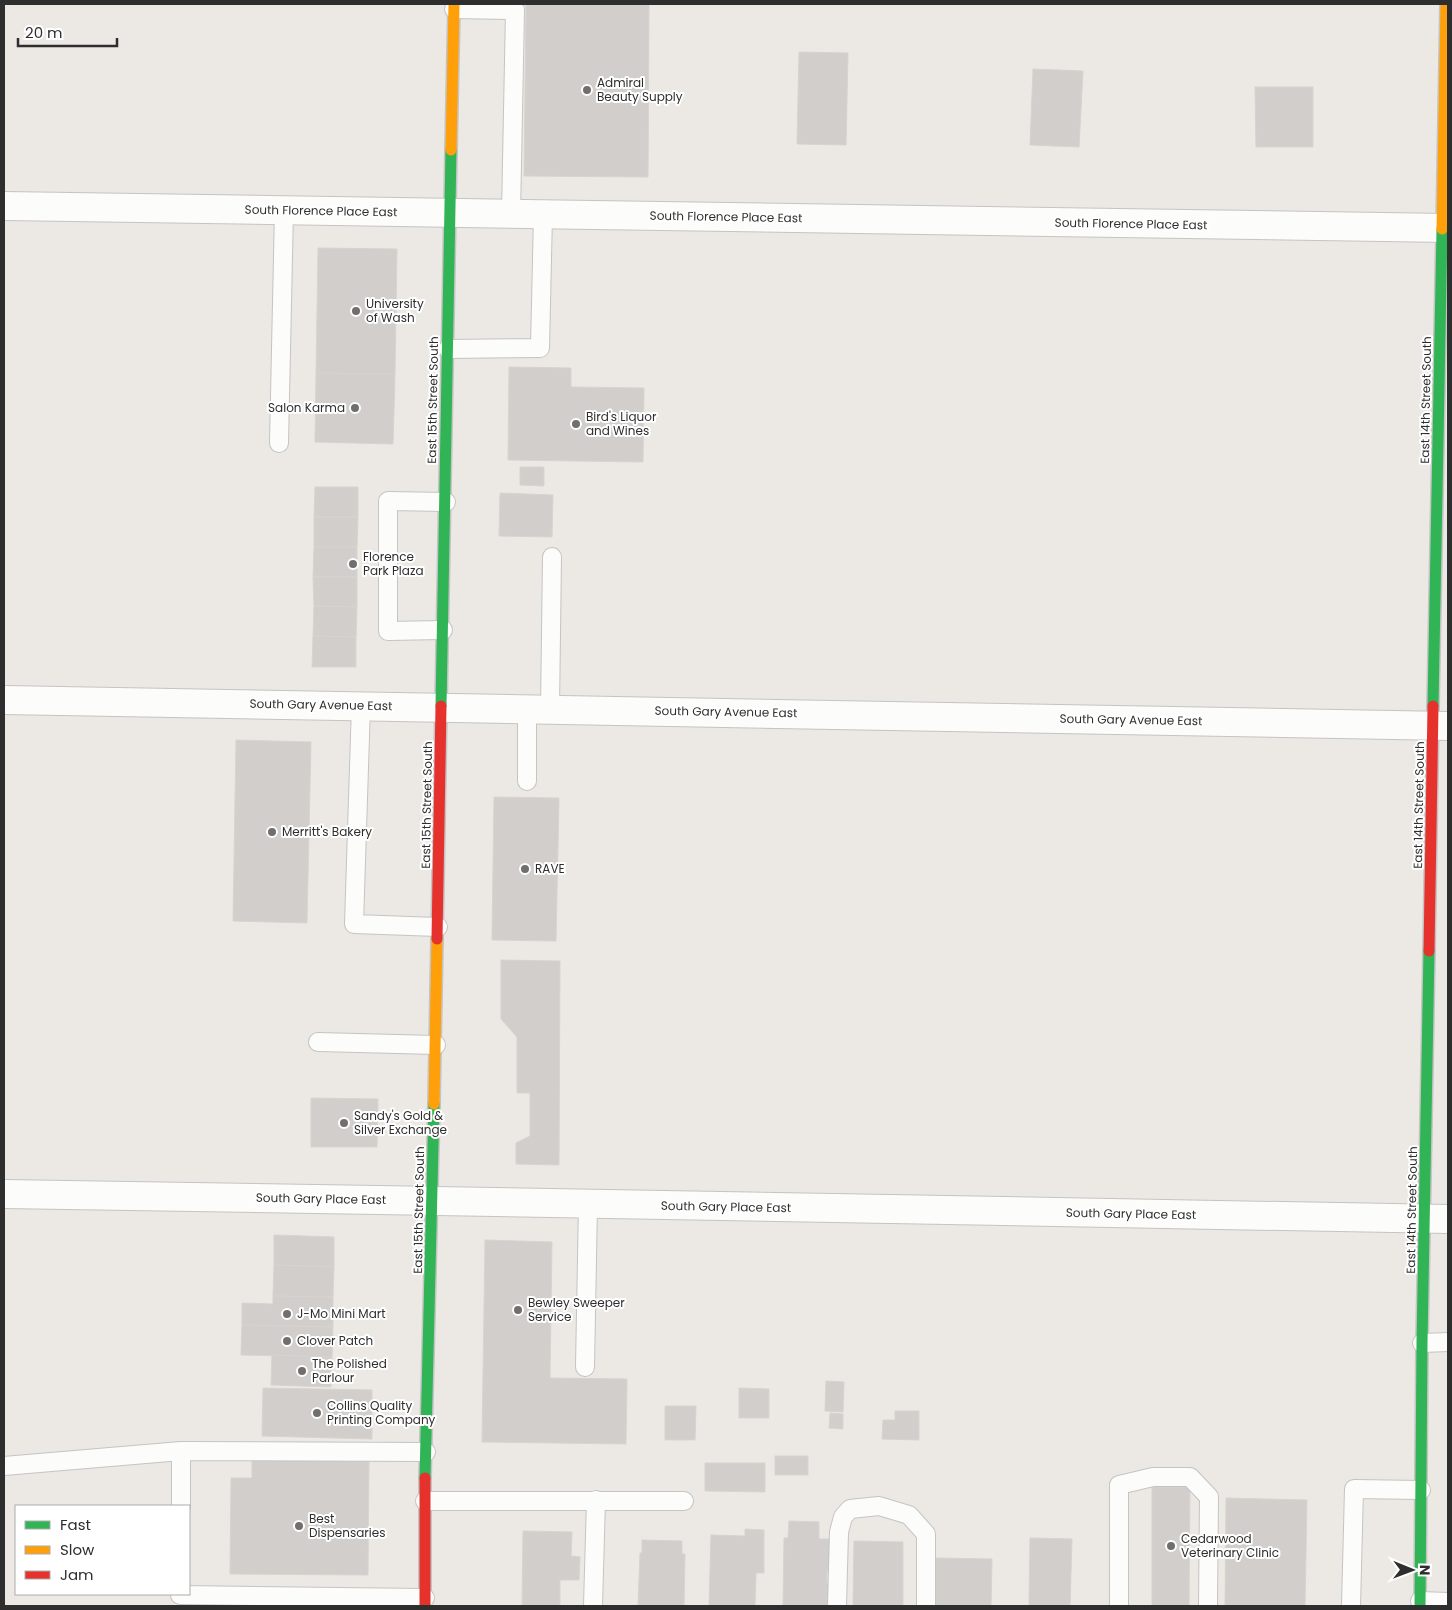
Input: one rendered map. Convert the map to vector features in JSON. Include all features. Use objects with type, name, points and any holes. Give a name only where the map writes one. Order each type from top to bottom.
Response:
[{"type":"main road","name":"East 14th Street South","points":[[1420,1604],[1422,1344],[1437,1219],[1446,4]]},
{"type":"main road","name":"East 15th Street South","points":[[425,1602],[425,1501],[433,1201],[454,6]]},
{"type":"street","name":"South Florence Place East","points":[[4,206],[1445,228]]},
{"type":"street","name":"South Gary Avenue East","points":[[4,700],[538,708],[1441,726]]},
{"type":"street","name":"South Gary Place East","points":[[4,1194],[1437,1219]]},
{"type":"lane","points":[[454,6],[515,10],[511,214]]},
{"type":"lane","points":[[279,443],[284,210]]},
{"type":"lane","points":[[448,349],[540,348],[544,214]]},
{"type":"lane","points":[[444,630],[388,631],[388,502],[446,502]]},
{"type":"lane","points":[[526,781],[538,708],[552,557]]},
{"type":"lane","points":[[361,705],[354,924],[438,927]]},
{"type":"lane","points":[[318,1042],[436,1045]]},
{"type":"lane","points":[[585,1367],[588,1204]]},
{"type":"lane","points":[[1422,1344],[1448,1342]]},
{"type":"lane","points":[[4,1466],[182,1452],[426,1452]]},
{"type":"lane","points":[[181,1505],[182,1452]]},
{"type":"lane","points":[[1118,1606],[1119,1485],[1153,1477],[1190,1478],[1208,1497],[1208,1606]]},
{"type":"lane","points":[[1350,1606],[1354,1489],[1421,1490]]},
{"type":"lane","points":[[593,1606],[596,1500]]},
{"type":"lane","points":[[425,1501],[684,1501]]},
{"type":"lane","points":[[838,1606],[839,1532],[843,1517],[850,1509],[879,1506],[909,1515],[926,1534],[926,1606]]},
{"type":"lane","points":[[180,1598],[425,1602]]},
{"type":"lane","points":[[1420,1604],[1448,1602]]},
{"type":"building","name":"Admiral Beauty Supply","points":[[526,4],[649,4],[648,177],[524,176]]},
{"type":"building","points":[[799,52],[848,53],[846,145],[797,144]]},
{"type":"building","points":[[1033,69],[1083,71],[1079,147],[1030,145]]},
{"type":"building","points":[[1255,87],[1313,87],[1313,147],[1256,147]]},
{"type":"building","name":"University of Wash","points":[[318,248],[397,249],[395,374],[316,373]]},
{"type":"building","name":"Bird's Liquor and Wines","points":[[509,367],[571,368],[571,387],[644,388],[643,462],[508,460]]},
{"type":"building","name":"Salon Karma","points":[[316,373],[395,374],[393,444],[315,442]]},
{"type":"building","points":[[520,467],[544,467],[544,486],[520,485]]},
{"type":"building","points":[[315,487],[358,487],[358,517],[314,517]]},
{"type":"building","points":[[500,493],[553,495],[552,537],[499,536]]},
{"type":"building","points":[[314,517],[358,517],[357,547],[314,547]]},
{"type":"building","points":[[314,547],[357,547],[357,577],[313,577]]},
{"type":"building","points":[[313,577],[357,577],[357,607],[314,606]]},
{"type":"building","points":[[314,606],[357,607],[356,637],[313,636]]},
{"type":"building","points":[[313,636],[356,637],[356,667],[312,667]]},
{"type":"building","name":"Merritt's Bakery","points":[[236,740],[311,742],[307,923],[233,921]]},
{"type":"building","name":"RAVE","points":[[494,797],[559,798],[556,941],[492,940]]},
{"type":"building","points":[[501,960],[560,961],[559,1165],[516,1164],[516,1143],[530,1136],[530,1093],[517,1093],[517,1037],[501,1019]]},
{"type":"building","name":"Sandy's Gold & Silver Exchange","points":[[311,1098],[378,1099],[377,1147],[311,1147]]},
{"type":"building","points":[[274,1235],[334,1237],[334,1267],[274,1265]]},
{"type":"building","name":"Bewley Sweeper Service","points":[[485,1240],[552,1242],[550,1378],[627,1379],[626,1444],[482,1442]]},
{"type":"building","points":[[274,1265],[334,1267],[333,1297],[273,1296]]},
{"type":"building","name":"J-Mo Mini Mart","points":[[273,1296],[333,1297],[333,1327],[242,1325],[242,1303],[273,1304]]},
{"type":"building","name":"Clover Patch","points":[[242,1325],[333,1327],[332,1357],[241,1355]]},
{"type":"building","name":"The Polished Parlour","points":[[272,1355],[332,1357],[331,1387],[271,1385]]},
{"type":"building","points":[[826,1381],[844,1382],[843,1412],[825,1411]]},
{"type":"building","name":"Collins Quality Printing Company","points":[[263,1388],[372,1390],[372,1439],[262,1436]]},
{"type":"building","points":[[739,1388],[769,1389],[769,1418],[739,1418]]},
{"type":"building","points":[[665,1406],[696,1406],[695,1440],[665,1440]]},
{"type":"building","points":[[895,1411],[919,1411],[919,1440],[882,1439],[883,1420],[895,1420]]},
{"type":"building","points":[[830,1413],[843,1414],[843,1429],[829,1428]]},
{"type":"building","points":[[775,1456],[808,1456],[808,1475],[775,1475]]},
{"type":"building","name":"Best Dispensaries","points":[[252,1459],[369,1460],[368,1575],[230,1574],[231,1478],[252,1478]]},
{"type":"building","points":[[705,1463],[765,1463],[765,1492],[705,1491]]},
{"type":"building","name":"Cedarwood Veterinary Clinic","points":[[1152,1487],[1190,1487],[1189,1606],[1152,1606]]},
{"type":"building","points":[[1226,1498],[1307,1500],[1305,1606],[1225,1606]]},
{"type":"building","points":[[789,1521],[819,1522],[819,1539],[830,1539],[830,1571],[827,1571],[829,1606],[783,1606],[784,1538],[788,1538]]},
{"type":"building","points":[[745,1529],[764,1530],[764,1573],[756,1573],[755,1606],[709,1606],[711,1535],[745,1536]]},
{"type":"building","points":[[523,1531],[572,1532],[571,1556],[580,1557],[579,1580],[560,1580],[560,1606],[522,1606]]},
{"type":"building","points":[[1030,1538],[1072,1539],[1070,1606],[1029,1606]]},
{"type":"building","points":[[642,1540],[682,1541],[682,1554],[685,1554],[684,1606],[638,1606]]},
{"type":"building","points":[[854,1541],[903,1542],[903,1606],[853,1606]]},
{"type":"building","points":[[935,1558],[992,1559],[991,1606],[934,1606]]},
{"type":"traffic: fast","points":[[441,706],[451,150]]},
{"type":"traffic: fast","points":[[1433,706],[1442,229]]},
{"type":"traffic: fast","points":[[1420,1606],[1422,1343],[1429,951]]},
{"type":"traffic: fast","points":[[425,1478],[434,1104]]},
{"type":"traffic: slow","points":[[451,150],[454,4]]},
{"type":"traffic: slow","points":[[1442,229],[1446,4]]},
{"type":"traffic: slow","points":[[434,1104],[437,939]]},
{"type":"traffic: jam","points":[[437,939],[441,706]]},
{"type":"traffic: jam","points":[[1429,951],[1433,706]]},
{"type":"traffic: jam","points":[[425,1478],[425,1606]]},
{"type":"place","name":"Admiral Beauty Supply","points":[[587,90]]},
{"type":"place","name":"University of Wash","points":[[356,311]]},
{"type":"place","name":"Salon Karma","points":[[355,408]]},
{"type":"place","name":"Bird's Liquor and Wines","points":[[576,424]]},
{"type":"place","name":"Florence Park Plaza","points":[[353,564]]},
{"type":"place","name":"Merritt's Bakery","points":[[272,832]]},
{"type":"place","name":"RAVE","points":[[525,869]]},
{"type":"place","name":"Sandy's Gold & Silver Exchange","points":[[344,1123]]},
{"type":"place","name":"Bewley Sweeper Service","points":[[518,1310]]},
{"type":"place","name":"J-Mo Mini Mart","points":[[287,1314]]},
{"type":"place","name":"Clover Patch","points":[[287,1341]]},
{"type":"place","name":"The Polished Parlour","points":[[302,1371]]},
{"type":"place","name":"Collins Quality Printing Company","points":[[317,1413]]},
{"type":"place","name":"Best Dispensaries","points":[[299,1526]]},
{"type":"place","name":"Cedarwood Veterinary Clinic","points":[[1171,1546]]}]
